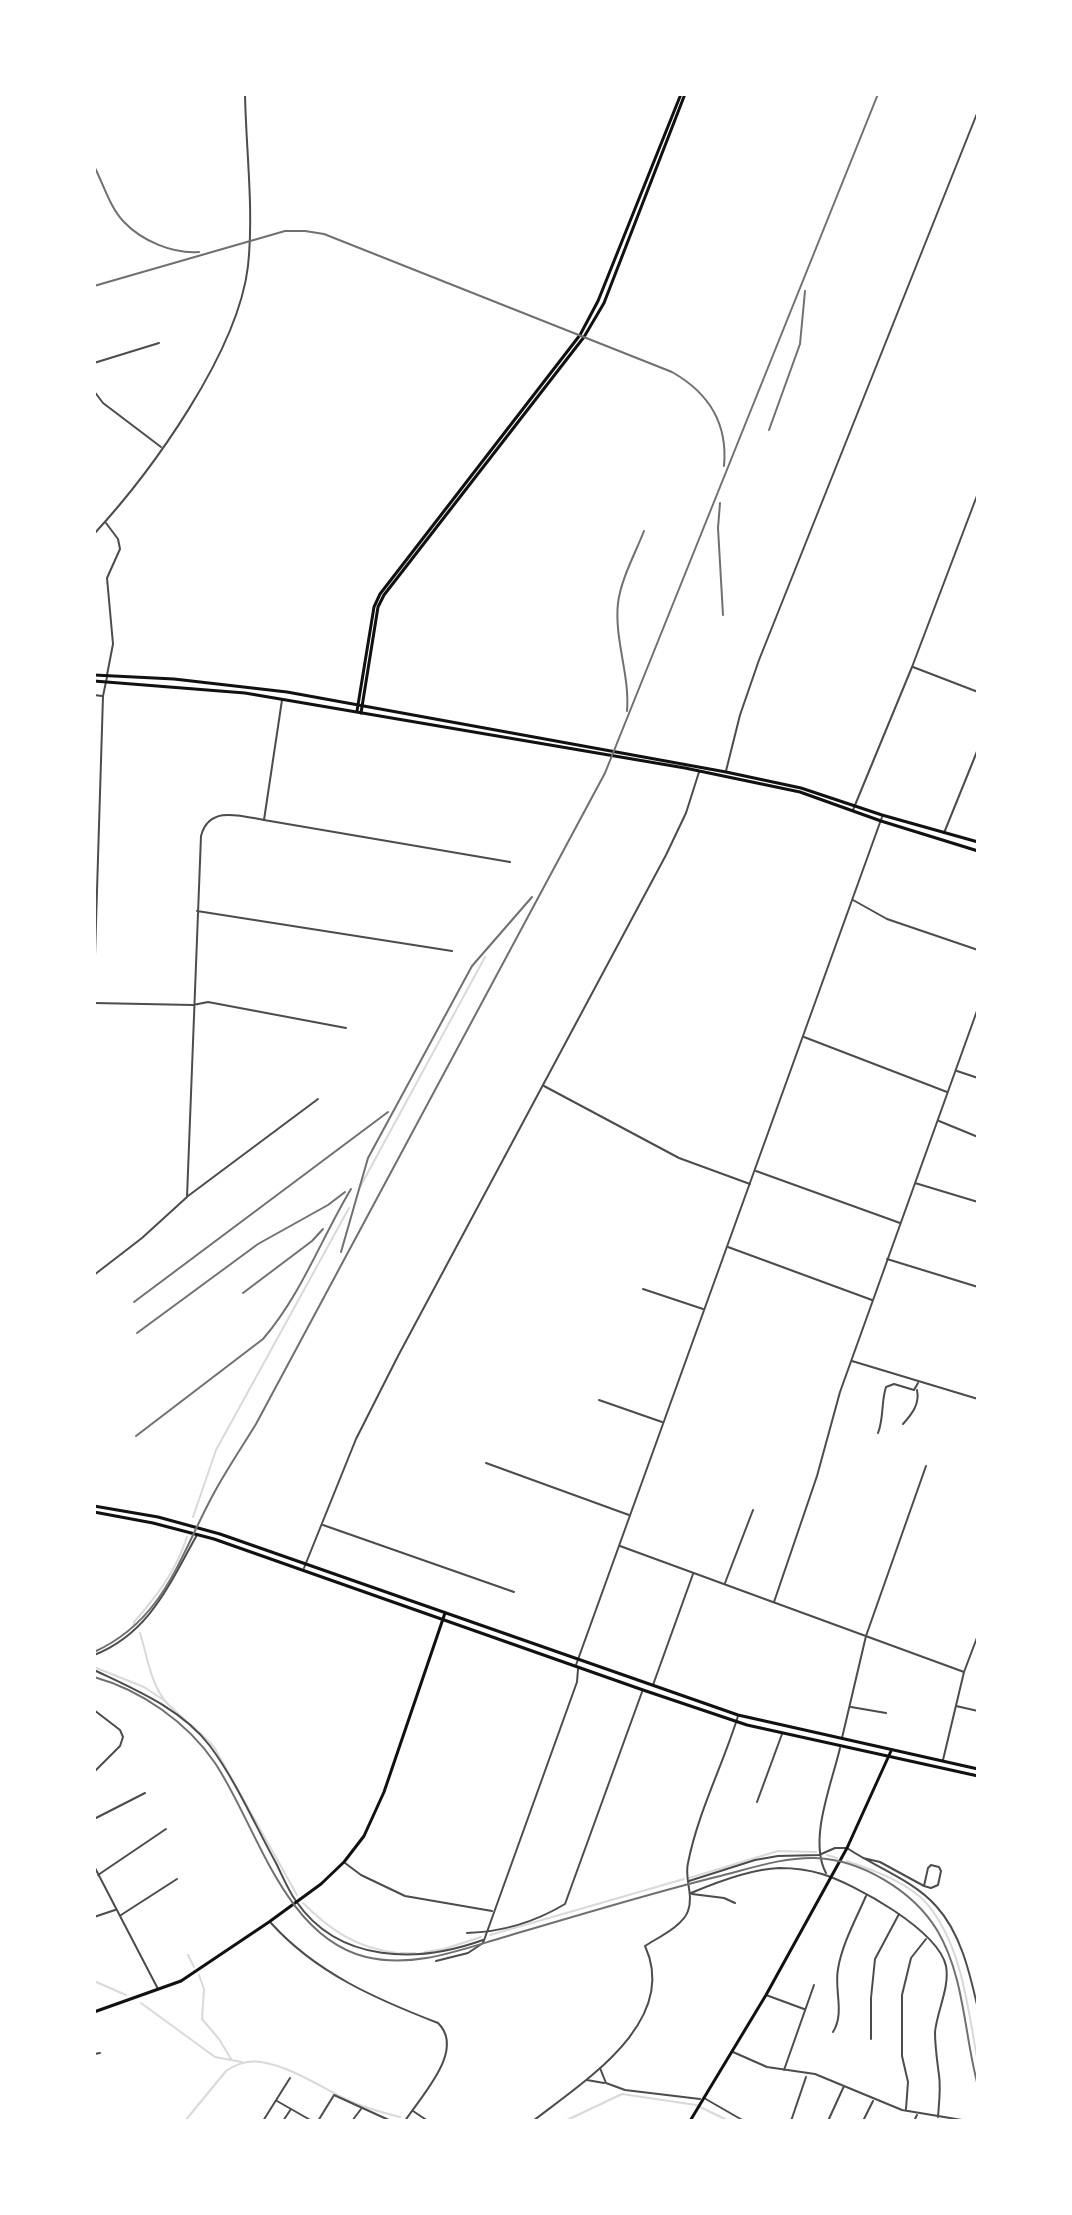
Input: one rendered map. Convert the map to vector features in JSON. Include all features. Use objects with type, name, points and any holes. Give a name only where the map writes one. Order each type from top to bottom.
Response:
[{"type":"main road","points":[[359,712],[377,612],[382,600],[415,553],[584,337],[604,303],[683,94]]},
{"type":"main road","points":[[94,675],[243,686],[700,769],[800,792],[978,842]]},
{"type":"main road","points":[[94,681],[218,690],[282,699],[700,769]]},
{"type":"main road","points":[[854,809],[881,821],[978,851]]},
{"type":"main road","points":[[94,1506],[198,1527],[738,1715],[978,1769]]},
{"type":"main road","points":[[94,1512],[197,1534],[737,1721],[978,1776]]},
{"type":"main road","points":[[94,2012],[181,1981],[269,1922],[321,1884],[344,1862],[359,1844],[384,1792],[445,1613]]},
{"type":"main road","points":[[690,2121],[766,1995],[847,1848],[891,1751]]},
{"type":"street","points":[[94,534],[162,447],[214,361],[231,326],[243,288],[249,242],[245,94]]},
{"type":"street","points":[[726,774],[740,715],[759,660],[978,111]]},
{"type":"street","points":[[94,363],[159,343]]},
{"type":"street","points":[[94,391],[103,403],[162,447]]},
{"type":"street","points":[[854,809],[978,493]]},
{"type":"street","points":[[94,988],[103,696],[113,644],[107,578],[120,549],[118,539],[105,522]]},
{"type":"street","points":[[912,667],[978,692]]},
{"type":"street","points":[[94,695],[103,696]]},
{"type":"street","points":[[264,820],[282,699]]},
{"type":"street","points":[[944,833],[978,749]]},
{"type":"street","points":[[303,1569],[356,1439],[666,855],[686,813],[700,769]]},
{"type":"street","points":[[94,782],[100,782]]},
{"type":"street","points":[[187,1197],[201,836],[207,822],[213,817],[227,814],[510,862]]},
{"type":"street","points":[[436,1961],[468,1953],[479,1948],[483,1940],[577,1682],[578,1659],[882,815]]},
{"type":"street","points":[[852,899],[887,919],[978,950]]},
{"type":"street","points":[[197,911],[452,951]]},
{"type":"street","points":[[94,1003],[193,1005],[208,1002],[346,1028]]},
{"type":"street","points":[[774,1602],[817,1476],[830,1422],[978,1008]]},
{"type":"street","points":[[803,1036],[948,1092]]},
{"type":"street","points":[[956,1071],[978,1078]]},
{"type":"street","points":[[543,1086],[679,1158],[750,1184]]},
{"type":"street","points":[[94,1275],[142,1238],[187,1197],[318,1099]]},
{"type":"street","points":[[938,1120],[978,1137]]},
{"type":"street","points":[[754,1171],[900,1223]]},
{"type":"street","points":[[915,1183],[978,1202]]},
{"type":"street","points":[[727,1247],[873,1300]]},
{"type":"street","points":[[887,1259],[978,1287]]},
{"type":"street","points":[[643,1289],[704,1310]]},
{"type":"street","points":[[851,1361],[978,1399]]},
{"type":"street","points":[[903,1424],[919,1397],[919,1382]]},
{"type":"street","points":[[878,1433],[883,1419],[886,1387],[894,1384],[917,1389]]},
{"type":"street","points":[[599,1400],[663,1423]]},
{"type":"street","points":[[486,1463],[630,1516]]},
{"type":"street","points":[[842,1739],[866,1636],[926,1466]]},
{"type":"street","points":[[725,1584],[753,1510]]},
{"type":"street","points":[[322,1525],[514,1592]]},
{"type":"street","points":[[94,1655],[131,1635],[145,1622],[173,1580],[197,1534]]},
{"type":"street","points":[[619,1546],[964,1672]]},
{"type":"street","points":[[653,1686],[693,1573]]},
{"type":"street","points":[[943,1761],[964,1672],[978,1635]]},
{"type":"street","points":[[94,1670],[143,1693],[180,1718],[209,1744],[296,1902],[333,1935],[368,1951],[391,1955],[427,1954],[483,1940]]},
{"type":"street","points":[[467,1933],[527,1923],[565,1904],[643,1690]]},
{"type":"street","points":[[850,1706],[886,1713]]},
{"type":"street","points":[[956,1706],[978,1711]]},
{"type":"street","points":[[94,1710],[120,1730],[123,1737],[120,1746],[94,1772]]},
{"type":"street","points":[[533,2121],[600,2068],[637,2029],[649,2006],[652,1971],[645,1946],[686,1916],[691,1894],[687,1866],[693,1842],[738,1715]]},
{"type":"street","points":[[757,1802],[782,1733]]},
{"type":"street","points":[[829,1877],[819,1855],[819,1832],[841,1746]]},
{"type":"street","points":[[94,1819],[145,1793]]},
{"type":"street","points":[[98,1875],[166,1829]]},
{"type":"street","points":[[688,1882],[755,1860],[819,1855],[829,1849],[847,1848],[937,1906],[966,1959],[978,2009]]},
{"type":"street","points":[[862,1858],[880,1862],[924,1886],[931,1888],[938,1885],[939,1867],[929,1866],[924,1886]]},
{"type":"street","points":[[344,1862],[361,1875],[405,1896],[492,1911]]},
{"type":"street","points":[[94,1866],[159,1990]]},
{"type":"street","points":[[691,1894],[710,1885],[768,1869],[790,1869],[829,1877],[900,1913],[940,1953],[947,1974],[935,2035],[935,2061],[940,2077],[938,2117]]},
{"type":"street","points":[[120,1915],[177,1879]]},
{"type":"street","points":[[691,1894],[724,1898],[735,1903]]},
{"type":"street","points":[[833,2032],[839,2013],[837,1971],[866,1895]]},
{"type":"street","points":[[94,1917],[116,1909]]},
{"type":"street","points":[[871,2039],[875,1959],[900,1913]]},
{"type":"street","points":[[269,1922],[291,1946],[325,1970],[370,1995],[438,2023],[444,2029],[448,2037],[443,2063],[405,2121]]},
{"type":"street","points":[[905,2111],[908,2082],[902,2056],[902,1995],[909,1964],[927,1938]]},
{"type":"street","points":[[784,2071],[814,1985]]},
{"type":"street","points":[[766,1995],[805,2009]]},
{"type":"street","points":[[732,2051],[784,2071],[815,2074],[905,2111],[946,2120],[968,2121]]},
{"type":"street","points":[[94,2054],[100,2053]]},
{"type":"street","points":[[600,2068],[606,2083]]},
{"type":"street","points":[[791,2121],[807,2074]]},
{"type":"street","points":[[263,2121],[290,2078]]},
{"type":"street","points":[[585,2079],[625,2090],[700,2102],[744,2121]]},
{"type":"street","points":[[828,2121],[845,2085]]},
{"type":"street","points":[[318,2121],[334,2095],[391,2121]]},
{"type":"street","points":[[276,2100],[312,2121]]},
{"type":"street","points":[[863,2121],[874,2100]]},
{"type":"street","points":[[352,2121],[361,2108]]},
{"type":"street","points":[[283,2121],[291,2109]]},
{"type":"street","points":[[412,2110],[428,2121]]},
{"type":"street","points":[[914,2121],[917,2114]]},
{"type":"waterway","points":[[360,1187],[485,957]]},
{"type":"waterway","points":[[193,1517],[216,1450],[349,1208]]},
{"type":"waterway","points":[[134,1625],[171,1572],[187,1537]]},
{"type":"waterway","points":[[140,1633],[153,1679],[162,1696],[214,1747],[297,1895]]},
{"type":"waterway","points":[[94,1667],[144,1687],[165,1701]]},
{"type":"waterway","points":[[689,1878],[778,1851],[816,1852]]},
{"type":"waterway","points":[[827,1855],[837,1858]]},
{"type":"waterway","points":[[847,1861],[911,1890],[928,1905],[940,1922],[957,1960],[978,2063]]},
{"type":"waterway","points":[[490,1935],[684,1879]]},
{"type":"waterway","points":[[303,1903],[346,1937],[369,1947],[397,1953]]},
{"type":"waterway","points":[[425,1952],[481,1937]]},
{"type":"waterway","points":[[400,1953],[415,1953]]},
{"type":"waterway","points":[[188,1955],[194,1967]]},
{"type":"waterway","points":[[199,1975],[204,1989],[202,2019],[231,2059]]},
{"type":"waterway","points":[[94,1981],[126,1995]]},
{"type":"waterway","points":[[141,2003],[215,2057],[242,2062]]},
{"type":"waterway","points":[[185,2121],[226,2071],[251,2062],[285,2069],[352,2102],[400,2117]]},
{"type":"waterway","points":[[565,2121],[622,2094],[696,2105],[729,2121]]},
{"type":"railway","points":[[94,1652],[118,1639],[138,1622],[168,1584],[214,1493],[256,1424],[605,773],[878,94]]},
{"type":"railway","points":[[94,166],[115,210],[131,229],[169,248],[199,252]]},
{"type":"railway","points":[[94,286],[285,231],[324,234],[672,372],[696,390],[713,411],[723,436],[724,466]]},
{"type":"railway","points":[[769,430],[800,344],[805,291]]},
{"type":"railway","points":[[720,503],[718,528],[723,615]]},
{"type":"railway","points":[[627,711],[618,603],[625,576],[644,531]]},
{"type":"railway","points":[[341,1252],[368,1158],[472,966],[532,897]]},
{"type":"railway","points":[[134,1302],[388,1112]]},
{"type":"railway","points":[[136,1436],[263,1339],[289,1304],[351,1189]]},
{"type":"railway","points":[[137,1333],[258,1244],[328,1205],[345,1192]]},
{"type":"railway","points":[[243,1293],[312,1241],[323,1229]]},
{"type":"railway","points":[[94,1677],[146,1699],[191,1734],[215,1763],[275,1876],[293,1903],[313,1927],[337,1945],[366,1957],[401,1960],[451,1953],[662,1891],[778,1861],[816,1858],[868,1871],[900,1891],[937,1930],[959,1987],[978,2086]]}]
